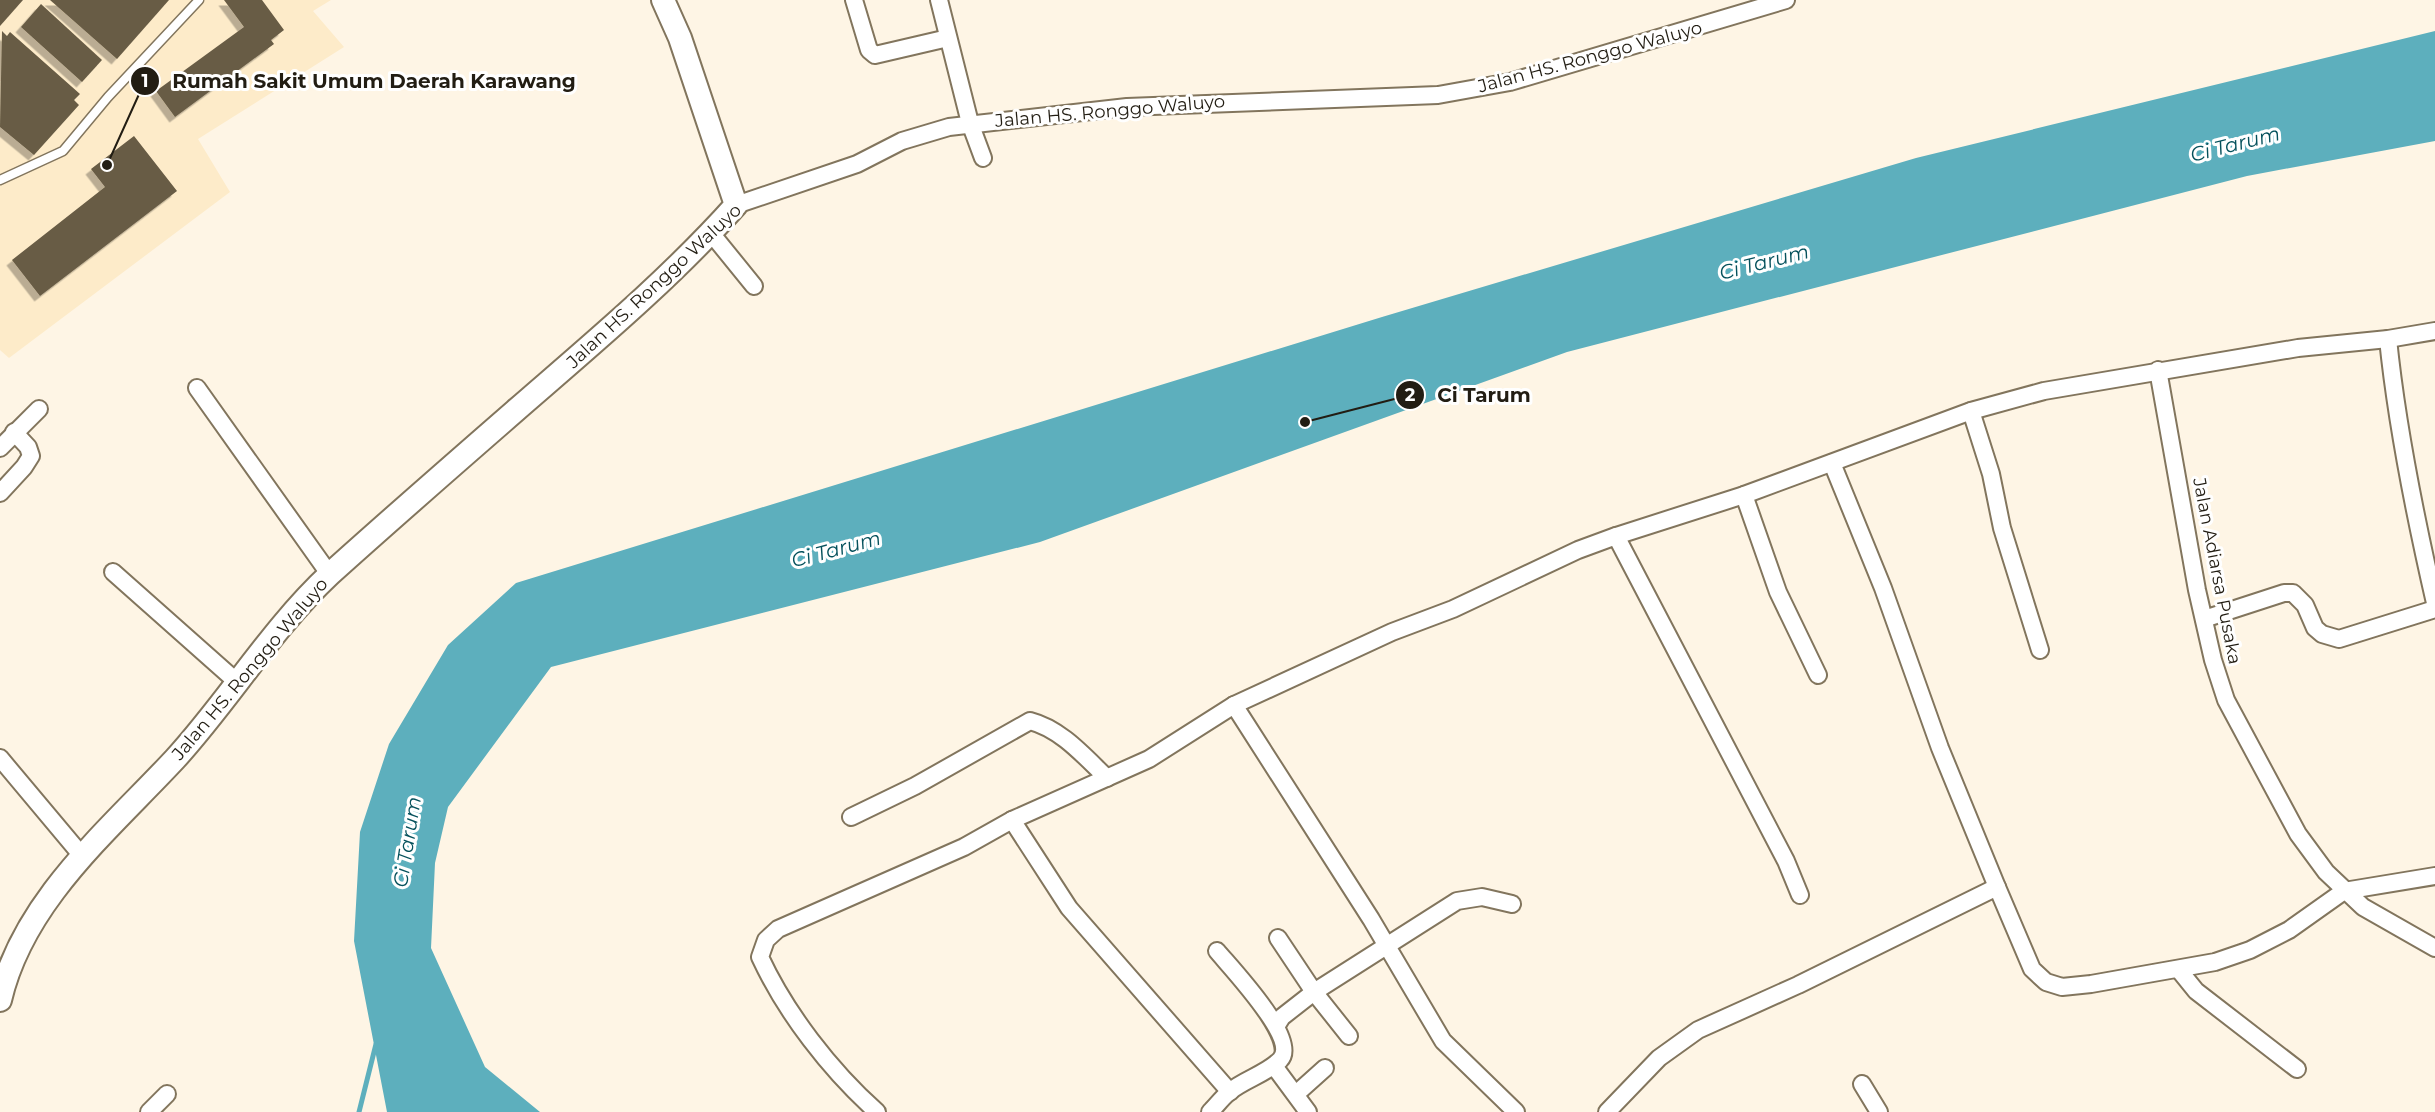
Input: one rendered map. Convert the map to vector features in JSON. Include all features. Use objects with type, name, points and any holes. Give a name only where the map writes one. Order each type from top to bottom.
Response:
[{"type":"street","points":[[663,0],[680,39],[736,205]]},
{"type":"street","points":[[854,0],[869,50],[875,55],[948,38]]},
{"type":"street","points":[[939,0],[970,123],[983,158]]},
{"type":"street","name":"Jalan HS. Ronggo Waluyo","points":[[0,1000],[4,969],[32,922],[83,857],[205,726],[237,682],[330,575],[604,336],[711,233],[736,205],[857,164],[902,141],[970,123],[1127,107],[1438,95],[1510,82],[1786,0]]},
{"type":"street","points":[[711,233],[754,286]]},
{"type":"street","points":[[877,1112],[857,1094],[821,1051],[770,979],[760,957],[766,940],[778,929],[963,847],[1012,820],[1149,759],[1234,705],[1392,633],[1453,609],[1578,550],[1616,536],[1744,495],[1971,411],[2044,391],[2298,348],[2388,339],[2435,331]]},
{"type":"street","points":[[2388,339],[2406,459],[2435,603]]},
{"type":"street","name":"Jalan Adiarsa Pusaka","points":[[2158,370],[2204,619],[2226,700],[2298,834],[2326,872],[2344,891],[2383,919],[2435,948]]},
{"type":"street","points":[[197,388],[330,575]]},
{"type":"street","points":[[0,448],[39,409]]},
{"type":"street","points":[[1971,411],[1991,474],[2002,528],[2040,651]]},
{"type":"street","points":[[0,494],[31,456],[28,447],[14,432]]},
{"type":"street","points":[[1832,463],[1883,588],[1940,748],[1997,887],[2032,969],[2046,982],[2062,987],[2179,970],[2215,962],[2250,950],[2289,930],[2344,891],[2435,876]]},
{"type":"street","points":[[1744,495],[1778,592],[1818,675]]},
{"type":"street","points":[[1616,536],[1786,861],[1800,895]]},
{"type":"street","points":[[113,572],[237,682]]},
{"type":"street","points":[[2204,619],[2284,593],[2293,593],[2305,605],[2315,628],[2322,634],[2339,639],[2435,609]]},
{"type":"street","points":[[1234,705],[1443,1041],[1516,1112]]},
{"type":"street","points":[[851,817],[915,786],[1030,721],[1041,724],[1060,736],[1107,778]]},
{"type":"street","points":[[0,758],[83,857]]},
{"type":"street","points":[[1012,820],[1069,908],[1230,1092]]},
{"type":"street","points":[[1607,1112],[1659,1058],[1698,1030],[1798,985],[1997,887]]},
{"type":"street","points":[[1277,1025],[1282,1017],[1314,992],[1385,945],[1457,902],[1482,897],[1512,903]]},
{"type":"street","points":[[1278,938],[1314,992],[1349,1036]]},
{"type":"street","points":[[1210,1112],[1230,1092],[1274,1066],[1282,1058],[1285,1050],[1277,1025],[1217,951]]},
{"type":"street","points":[[2179,970],[2196,991],[2261,1044],[2297,1069]]},
{"type":"street","points":[[1274,1066],[1308,1112]]},
{"type":"street","points":[[1296,1095],[1325,1068]]},
{"type":"street","points":[[1862,1084],[1879,1112]]},
{"type":"street","points":[[149,1112],[167,1094]]},
{"type":"lane","points":[[0,180],[63,151],[108,97],[199,0]]},
{"type":"shaded area","points":[[0,0],[331,0],[313,11],[344,47],[198,139],[230,192],[9,358],[0,350]]},
{"type":"water","points":[[2435,31],[2435,141],[2247,176],[1567,352],[1040,542],[551,667],[448,807],[435,863],[431,948],[485,1067],[540,1112],[387,1112],[354,941],[360,832],[389,744],[448,645],[516,583],[1382,317],[1916,158]]},
{"type":"building","points":[[0,0],[23,0],[0,26]]},
{"type":"building","points":[[50,0],[169,0],[117,59]]},
{"type":"building","points":[[224,0],[262,0],[284,30],[271,40],[274,44],[175,117],[156,91],[244,27]]},
{"type":"building","points":[[41,4],[102,60],[82,82],[21,27]]},
{"type":"building","points":[[2,31],[7,36],[10,32],[80,94],[74,100],[79,105],[34,155],[0,127]]},
{"type":"building","points":[[134,136],[177,191],[40,296],[12,260],[105,187],[91,169]]},
{"type":"waterway","points":[[359,1112],[376,1044]]},
{"type":"place","name":"Rumah Sakit Umum Daerah Karawang","points":[[107,165]]},
{"type":"place","name":"Ci Tarum","points":[[1305,422]]}]
